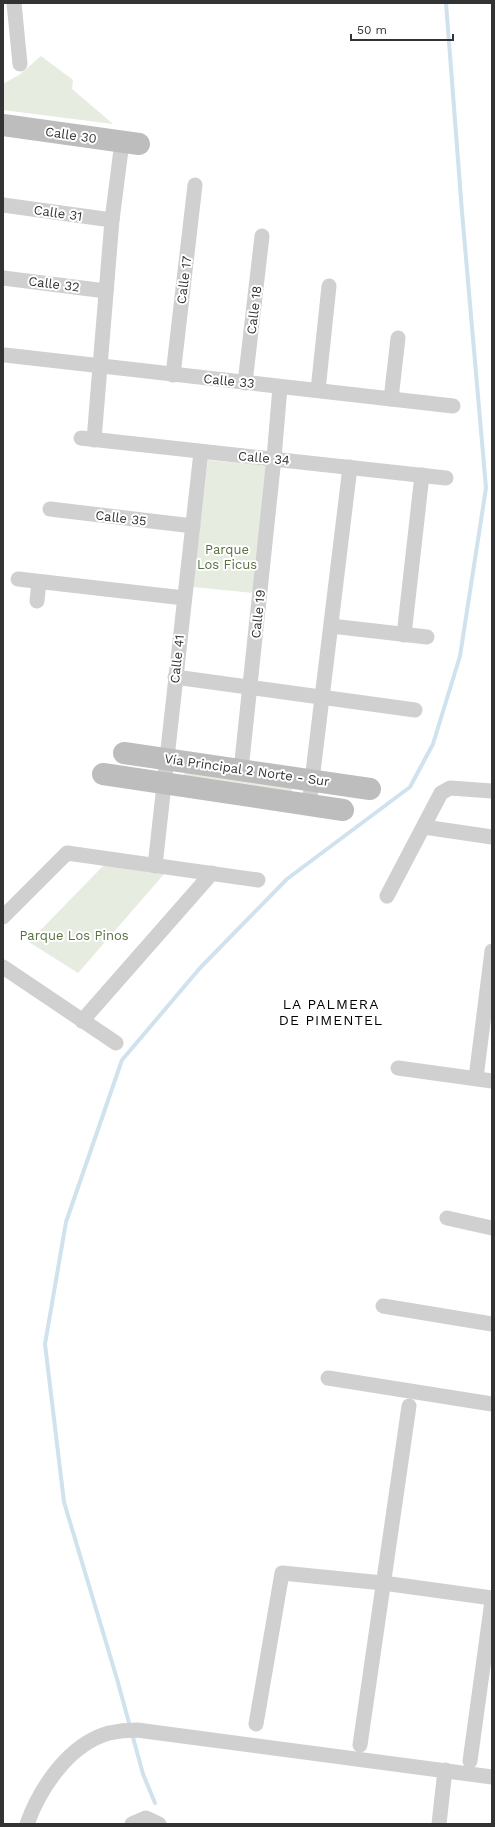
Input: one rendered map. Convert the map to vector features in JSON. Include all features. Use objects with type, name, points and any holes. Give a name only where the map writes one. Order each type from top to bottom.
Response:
[{"type":"street","points":[[14,3],[20,64]]},
{"type":"street","name":"Calle 30","points":[[3,125],[130,143]]},
{"type":"street","points":[[100,365],[112,220],[130,143]]},
{"type":"street","name":"Calle 17","points":[[173,375],[194,185]]},
{"type":"street","name":"Calle 31","points":[[3,206],[112,220]]},
{"type":"street","name":"Calle 18","points":[[245,383],[262,236]]},
{"type":"street","name":"Calle 32","points":[[3,278],[106,291]]},
{"type":"street","points":[[318,390],[329,286]]},
{"type":"street","points":[[391,399],[398,338]]},
{"type":"street","name":"Calle 33","points":[[5,354],[173,375],[453,406]]},
{"type":"street","name":"Calle 34","points":[[100,365],[87,439],[201,452],[274,458],[446,478]]},
{"type":"street","name":"Calle 19","points":[[241,770],[274,458],[280,387]]},
{"type":"street","name":"Calle 41","points":[[155,866],[201,452]]},
{"type":"street","points":[[308,805],[350,467]]},
{"type":"street","points":[[404,635],[422,475]]},
{"type":"street","name":"Calle 35","points":[[50,509],[193,526]]},
{"type":"street","points":[[18,579],[184,598]]},
{"type":"street","points":[[37,601],[39,582]]},
{"type":"street","points":[[331,626],[427,638]]},
{"type":"street","points":[[175,677],[250,686],[415,710]]},
{"type":"street","name":"Vía Principal 2 Norte - Sur","points":[[124,753],[167,758],[370,789]]},
{"type":"street","name":"Vía Principal 2 Norte - Sur","points":[[103,774],[343,810]]},
{"type":"street","points":[[387,896],[441,793],[450,788],[492,791]]},
{"type":"street","points":[[424,827],[492,837]]},
{"type":"street","points":[[3,917],[67,853],[258,880]]},
{"type":"street","points":[[82,1021],[212,873]]},
{"type":"street","points":[[476,1078],[492,951]]},
{"type":"street","points":[[3,967],[116,1043]]},
{"type":"street","points":[[398,1068],[492,1081]]},
{"type":"street","points":[[447,1218],[492,1228]]},
{"type":"street","points":[[383,1306],[492,1324]]},
{"type":"street","points":[[328,1378],[492,1404]]},
{"type":"street","points":[[360,1744],[409,1406]]},
{"type":"street","points":[[256,1724],[282,1573],[383,1583],[492,1598]]},
{"type":"street","points":[[470,1761],[492,1601]]},
{"type":"street","points":[[27,1824],[43,1788],[59,1767],[91,1741],[108,1734],[132,1730],[492,1776]]},
{"type":"street","points":[[439,1824],[445,1770]]},
{"type":"street","points":[[132,1824],[146,1818],[159,1824]]},
{"type":"green space","points":[[41,56],[73,80],[72,89],[113,124],[3,110],[3,84],[19,75]]},
{"type":"green space","name":"Parque Los Ficus","points":[[208,460],[268,466],[254,593],[193,587]]},
{"type":"green space","points":[[185,771],[292,787],[292,792],[184,776]]},
{"type":"green space","name":"Parque Los Pinos","points":[[105,864],[165,873],[78,973],[29,942]]},
{"type":"waterway","points":[[155,1803],[143,1774],[117,1679],[64,1502],[45,1344],[66,1222],[122,1060],[200,968],[287,879],[410,787],[433,744],[460,656],[486,488],[462,212],[446,3]]},
{"type":"district","name":"LA PALMERA DE PIMENTEL","points":[[331,1012]]}]
